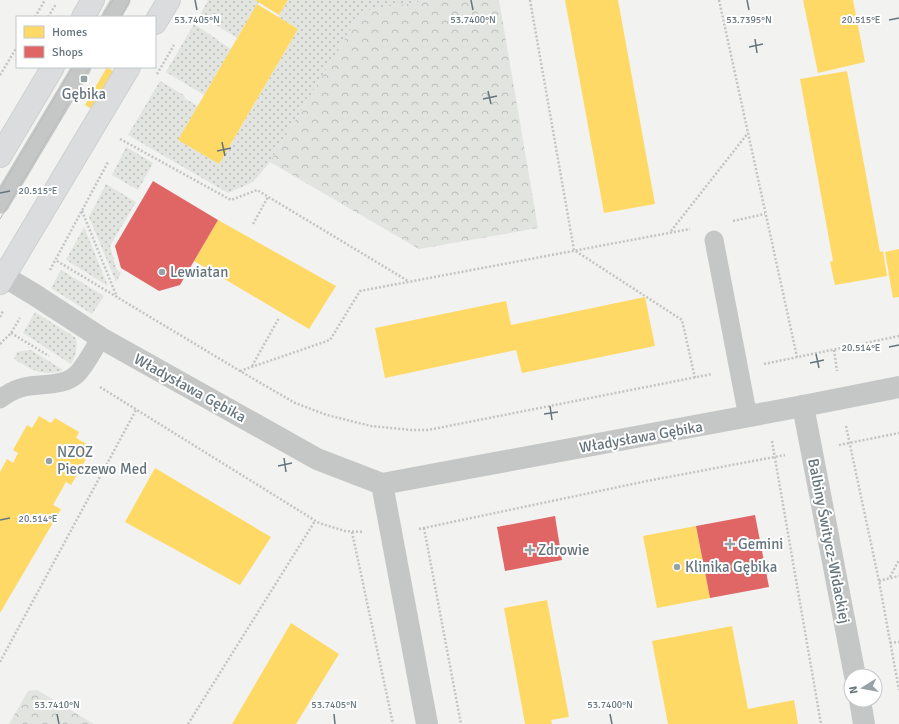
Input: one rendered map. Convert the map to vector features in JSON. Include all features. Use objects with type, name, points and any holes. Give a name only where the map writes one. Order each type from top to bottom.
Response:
[{"type":"street","points":[[84,16],[93,0]]},
{"type":"street","points":[[156,21],[169,0]]},
{"type":"street","points":[[0,156],[52,68]]},
{"type":"street","points":[[2,278],[128,68]]},
{"type":"street","name":"Władysława Gębika","points":[[2,278],[35,295],[101,338],[317,459],[382,484],[748,417],[899,387]]},
{"type":"street","name":"Balbiny Świtycz-Widackiej","points":[[803,406],[853,668]]},
{"type":"street","points":[[382,484],[427,724]]},
{"type":"street","points":[[861,708],[864,724]]},
{"type":"lane","points":[[112,16],[120,0]]},
{"type":"lane","points":[[0,204],[81,68]]},
{"type":"lane","points":[[714,240],[748,417]]},
{"type":"lane","points":[[0,399],[14,390],[26,386],[64,382],[70,379],[77,374],[101,338]]},
{"type":"path","points":[[36,16],[45,0]]},
{"type":"path","points":[[49,16],[58,0]]},
{"type":"path","points":[[530,0],[574,250],[682,320],[694,378]]},
{"type":"path","points":[[719,0],[797,357]]},
{"type":"path","points":[[154,80],[177,40]]},
{"type":"path","points":[[0,75],[16,49]]},
{"type":"path","points":[[670,232],[748,132]]},
{"type":"path","points":[[116,145],[123,133]]},
{"type":"path","points":[[120,139],[231,200],[257,190],[408,282]]},
{"type":"path","points":[[50,271],[110,157]]},
{"type":"path","points":[[253,224],[268,196]]},
{"type":"path","points":[[82,210],[118,298]]},
{"type":"path","points":[[729,221],[766,214]]},
{"type":"path","points":[[240,371],[330,340],[360,291],[692,228]]},
{"type":"path","points":[[56,261],[294,403],[327,415],[371,426],[412,430],[428,430],[899,336]]},
{"type":"path","points":[[0,344],[11,333],[23,314]]},
{"type":"path","points":[[252,367],[279,318]]},
{"type":"path","points":[[842,399],[849,443],[879,581],[899,690]]},
{"type":"path","points":[[0,662],[136,410]]},
{"type":"path","points":[[647,481],[812,451],[899,432]]},
{"type":"path","points":[[775,457],[821,724]]},
{"type":"path","points":[[188,724],[315,521]]},
{"type":"path","points":[[424,528],[461,724]]},
{"type":"path","points":[[352,532],[393,724]]},
{"type":"path","points":[[890,578],[899,560]]},
{"type":"path","points":[[879,581],[899,576]]},
{"type":"path","points":[[890,643],[899,642]]},
{"type":"green space","points":[[208,0],[255,0],[259,2],[237,38],[200,15]]},
{"type":"green space","points":[[288,0],[430,0],[362,11],[270,162],[253,182],[228,193],[128,135],[160,81],[185,96],[184,98],[198,106],[178,140],[219,164],[298,29],[278,17]]},
{"type":"green space","points":[[430,0],[499,0],[538,228],[419,249],[270,162],[362,11]]},
{"type":"green space","points":[[194,24],[231,49],[204,95],[166,72]]},
{"type":"green space","points":[[126,147],[153,163],[138,190],[112,175]]},
{"type":"green space","points":[[106,184],[136,202],[110,246],[117,270],[121,273],[116,282],[89,217]]},
{"type":"green space","points":[[84,227],[108,286],[66,260]]},
{"type":"green space","points":[[61,270],[104,296],[92,314],[51,288]]},
{"type":"green space","points":[[35,312],[76,338],[76,351],[71,364],[23,333]]},
{"type":"green space","points":[[31,350],[63,370],[43,373],[31,369],[14,359],[17,352]]},
{"type":"green space","points":[[37,690],[94,724],[9,724],[28,691]]},
{"type":"building: Homes","points":[[255,0],[288,0],[279,15]]},
{"type":"building: Homes","points":[[565,0],[618,0],[655,204],[604,213]]},
{"type":"building: Homes","points":[[803,0],[853,0],[865,62],[818,73]]},
{"type":"building: Homes","points":[[257,4],[298,29],[219,164],[178,140]]},
{"type":"building: Homes","points":[[106,68],[116,73],[93,110],[85,105]]},
{"type":"building: Homes","points":[[847,71],[880,252],[883,251],[887,276],[835,285],[830,262],[833,261],[800,79]]},
{"type":"building: Homes","points":[[218,220],[336,286],[309,329],[194,261]]},
{"type":"building: Homes","points":[[899,249],[899,297],[893,298],[885,252]]},
{"type":"building: Homes","points":[[645,297],[655,346],[522,373],[516,350],[385,378],[375,328],[506,301],[511,325]]},
{"type":"building: Homes","points":[[39,416],[51,423],[55,418],[79,432],[76,438],[87,444],[81,455],[86,459],[71,485],[66,482],[53,505],[61,509],[0,613],[0,472],[7,459],[13,463],[18,453],[13,450],[27,425],[32,428]]},
{"type":"building: Homes","points":[[155,468],[271,537],[240,585],[125,522]]},
{"type":"building: Homes","name":"Klinika Gębika","points":[[696,526],[710,598],[657,608],[643,536]]},
{"type":"building: Homes","points":[[547,600],[569,717],[551,720],[552,724],[525,724],[504,608]]},
{"type":"building: Homes","points":[[291,623],[339,654],[296,724],[232,724]]},
{"type":"building: Homes","points":[[732,626],[748,709],[794,700],[798,724],[668,724],[652,641]]},
{"type":"building: Shops","points":[[153,181],[218,220],[180,285],[159,291],[121,268],[115,246]]},
{"type":"building: Shops","points":[[755,515],[769,587],[710,598],[696,526]]},
{"type":"building: Shops","points":[[555,516],[562,560],[505,571],[497,527]]},
{"type":"tram line","points":[[104,16],[113,0]]},
{"type":"tram line","points":[[121,16],[130,0]]},
{"type":"tram line","points":[[0,190],[72,68]]},
{"type":"tram line","points":[[0,219],[89,68]]},
{"type":"place","name":"Gębika","points":[[84,79]]},
{"type":"place","name":"Lewiatan","points":[[162,272]]},
{"type":"place","name":"NZOZ Pieczewo Med","points":[[49,461]]},
{"type":"place","name":"Gemini","points":[[730,544]]},
{"type":"place","name":"Zdrowie","points":[[530,550]]},
{"type":"place","name":"Klinika Gębika","points":[[677,567]]}]
